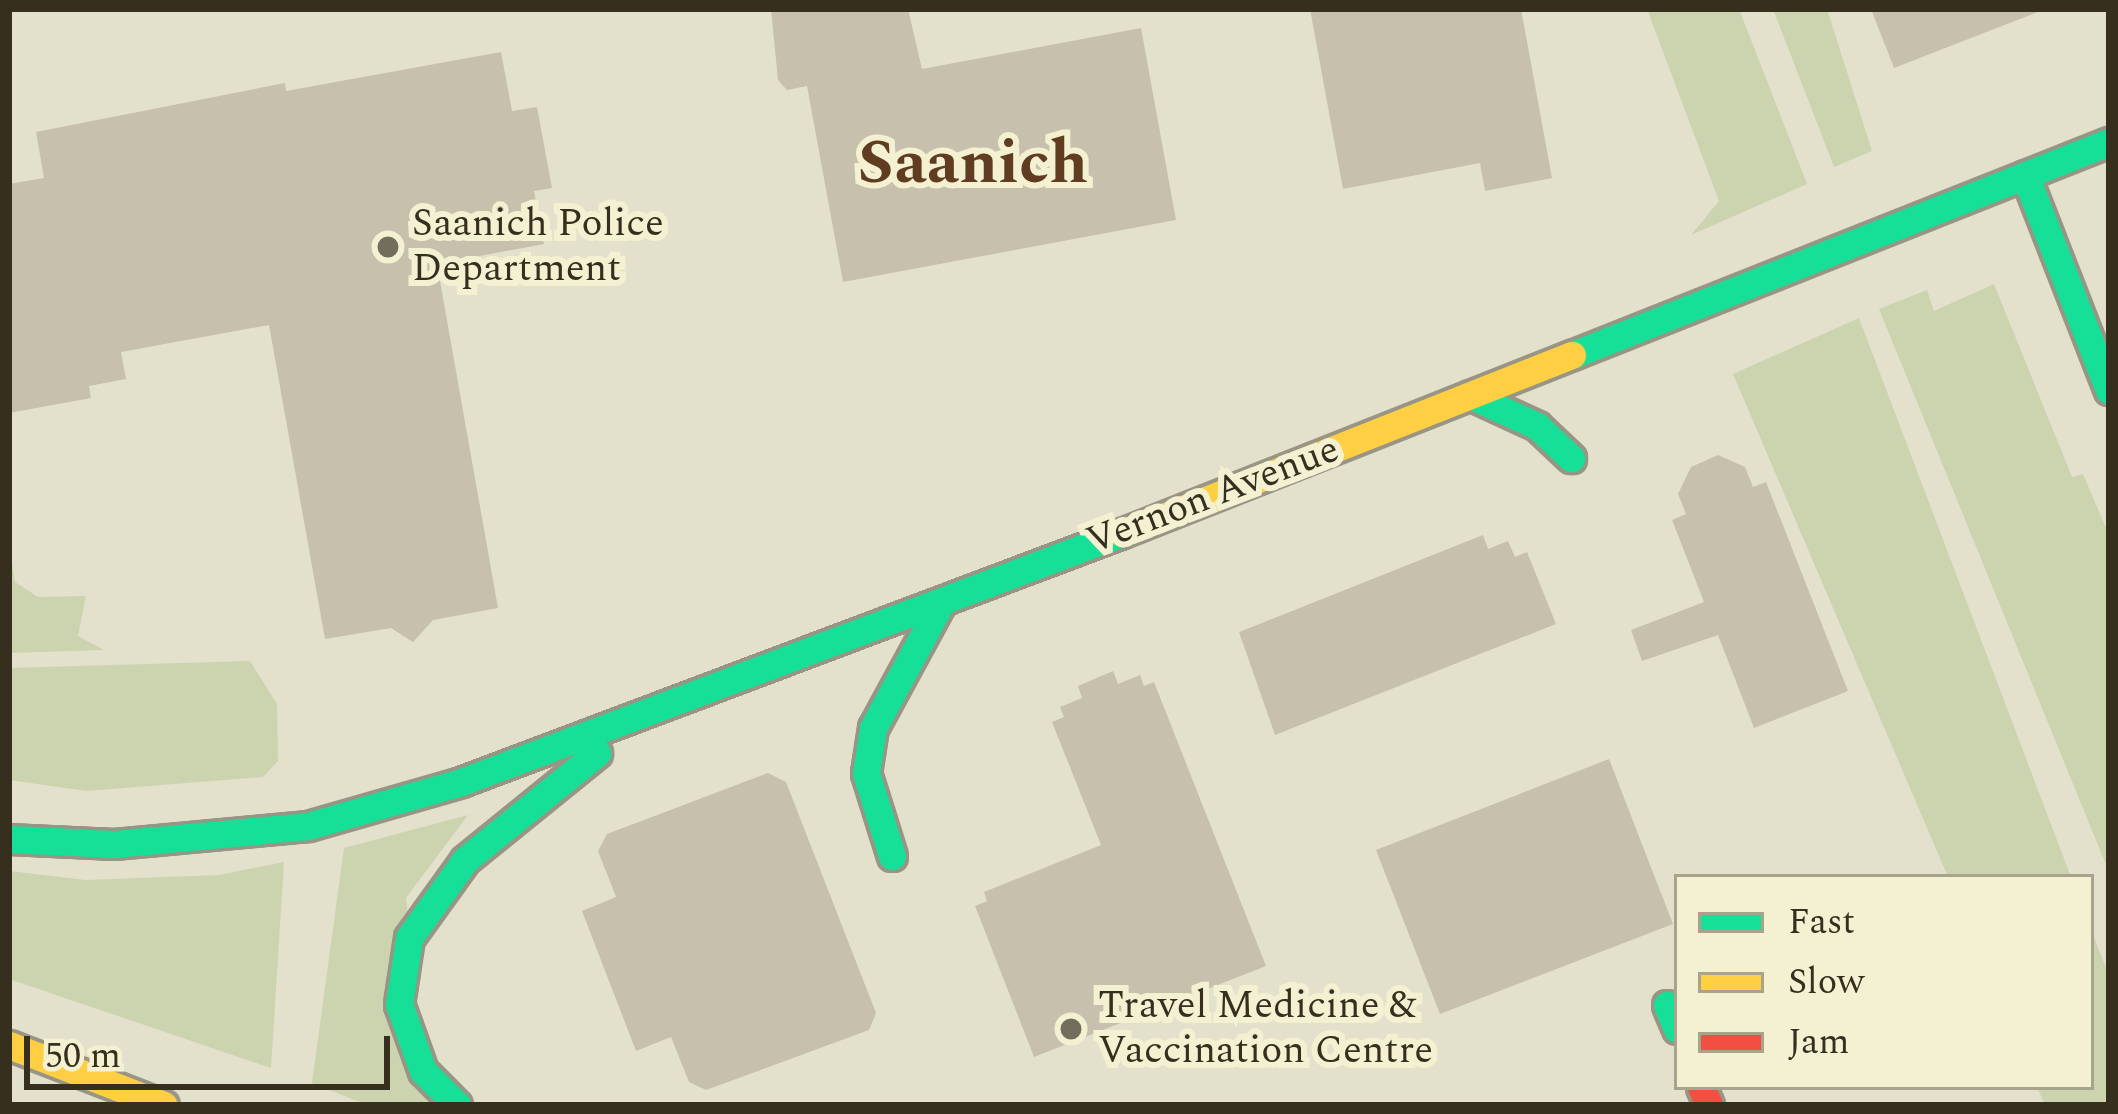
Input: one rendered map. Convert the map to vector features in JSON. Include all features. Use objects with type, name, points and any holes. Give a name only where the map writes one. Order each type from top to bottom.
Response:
[{"type":"main road","name":"Vernon Avenue","points":[[9,839],[114,844],[308,826],[632,724],[2109,142]]},
{"type":"main road","points":[[2025,175],[2109,390]]},
{"type":"main road","points":[[1470,395],[1537,426],[1570,458]]},
{"type":"main road","points":[[892,856],[866,772],[873,728],[941,603]]},
{"type":"main road","points":[[457,1105],[423,1071],[399,1004],[410,938],[465,860],[632,724]]},
{"type":"main road","points":[[9,1045],[164,1105]]},
{"type":"main road","points":[[9,1065],[90,1105]]},
{"type":"green space","points":[[1647,9],[1739,9],[1807,184],[1691,235],[1719,201]]},
{"type":"green space","points":[[1773,9],[1827,9],[1872,151],[1834,167]]},
{"type":"green space","points":[[1994,284],[2072,477],[2083,474],[2109,535],[2109,872],[1879,309],[1927,290],[1934,311]]},
{"type":"green space","points":[[1859,318],[2070,874],[1947,874],[1733,374]]},
{"type":"green space","points":[[9,545],[15,582],[38,597],[86,596],[78,636],[104,650],[9,653]]},
{"type":"green space","points":[[250,661],[277,704],[278,761],[263,777],[87,791],[9,780],[9,668]]},
{"type":"green space","points":[[468,815],[406,898],[428,1105],[367,1105],[312,1083],[344,848]]},
{"type":"green space","points":[[284,862],[271,1068],[9,979],[9,871],[86,880],[219,875]]},
{"type":"green space","points":[[2094,937],[2109,976],[2109,1105],[2045,1105],[2038,1090],[2094,1090]]},
{"type":"building","points":[[771,9],[908,9],[922,69],[1141,28],[1176,220],[843,282],[807,86],[787,90],[778,80]]},
{"type":"building","points":[[1310,9],[1521,9],[1552,178],[1485,191],[1480,163],[1343,189]]},
{"type":"building","points":[[1871,9],[2038,9],[2038,12],[1894,68]]},
{"type":"building","points":[[501,52],[512,111],[537,107],[552,188],[534,191],[544,244],[437,264],[498,608],[433,620],[413,642],[391,628],[325,639],[269,325],[121,352],[126,379],[89,386],[91,398],[9,413],[9,184],[44,178],[36,132],[285,83],[286,91]]},
{"type":"building","points":[[1718,455],[1745,467],[1753,487],[1766,482],[1848,691],[1754,728],[1718,635],[1642,661],[1631,630],[1704,602],[1672,520],[1686,514],[1678,494],[1691,467]]},
{"type":"building","points":[[1483,535],[1488,549],[1508,541],[1515,557],[1527,552],[1556,624],[1275,735],[1239,632]]},
{"type":"building","points":[[1113,671],[1118,684],[1140,675],[1144,686],[1154,682],[1266,966],[1034,1057],[975,906],[987,901],[984,892],[1101,845],[1052,722],[1064,717],[1060,707],[1082,698],[1078,686]]},
{"type":"building","points":[[1609,759],[1673,924],[1440,1014],[1376,850]]},
{"type":"building","points":[[768,773],[786,782],[876,1013],[869,1030],[706,1090],[689,1082],[671,1037],[636,1051],[582,911],[616,897],[598,851],[607,834]]},
{"type":"traffic: fast","points":[[1572,355],[2109,142]]},
{"type":"traffic: fast","points":[[2025,175],[2109,390]]},
{"type":"traffic: fast","points":[[1470,395],[1537,426],[1571,458]]},
{"type":"traffic: fast","points":[[9,839],[114,844],[308,826],[461,782],[1122,533]]},
{"type":"traffic: fast","points":[[892,856],[866,773],[873,728],[941,603]]},
{"type":"traffic: fast","points":[[457,1105],[423,1071],[399,1004],[409,938],[465,860],[597,753]]},
{"type":"traffic: fast","points":[[1667,1005],[1674,1022]]},
{"type":"traffic: slow","points":[[1122,533],[1572,355]]},
{"type":"traffic: slow","points":[[9,1045],[164,1105]]},
{"type":"traffic: jam","points":[[1702,1090],[1709,1105]]},
{"type":"place","name":"Saanich Police Department","points":[[388,247]]},
{"type":"place","name":"Travel Medicine & Vaccination Centre","points":[[1071,1029]]},
{"type":"district","name":"Saanich","points":[[973,163]]}]
